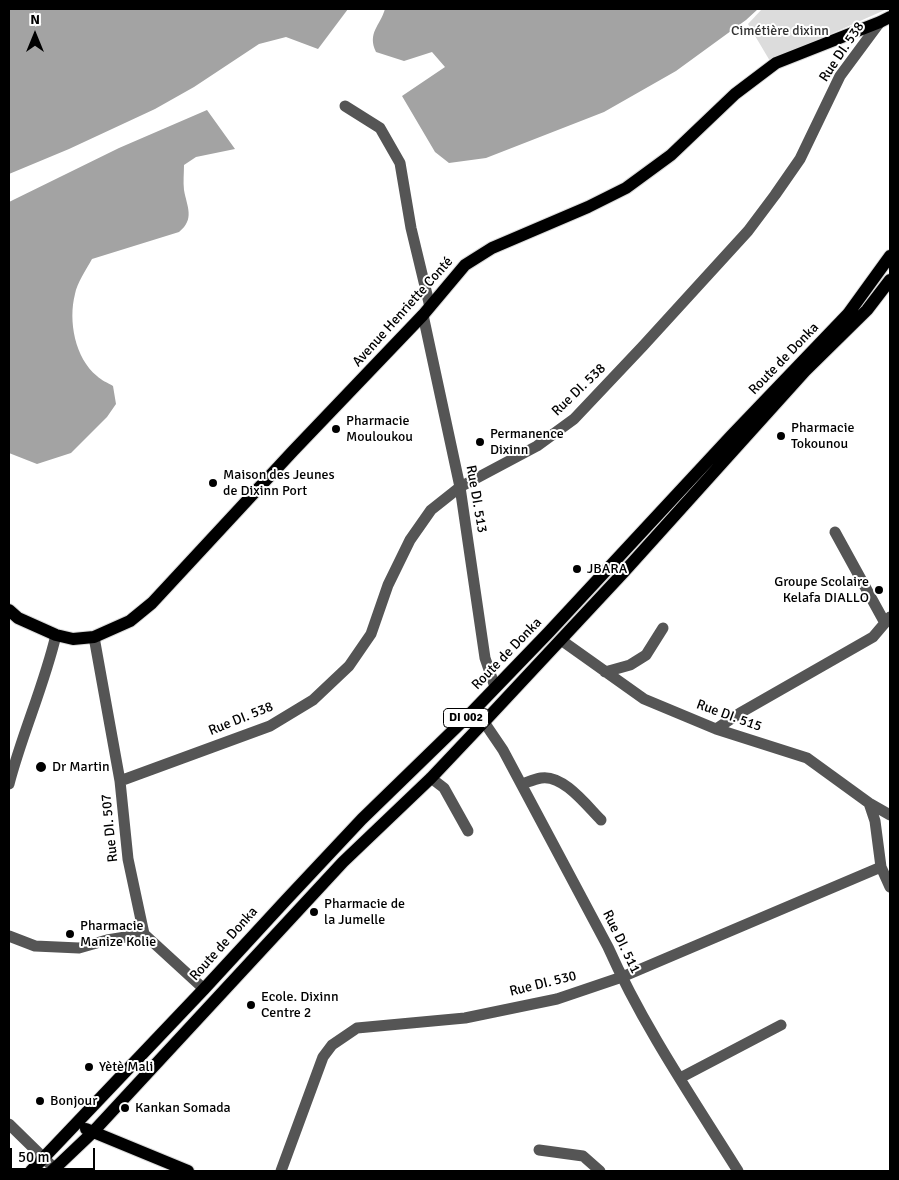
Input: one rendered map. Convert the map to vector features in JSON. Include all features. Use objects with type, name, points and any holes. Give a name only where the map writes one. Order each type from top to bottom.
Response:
[{"type":"main road","name":"Avenue Henriette Conté","points":[[9,610],[18,618],[56,635],[73,639],[94,637],[130,621],[152,603],[293,451],[427,311],[466,265],[492,248],[588,207],[626,188],[671,155],[735,94],[776,63],[885,19]]},
{"type":"main road","name":"Route de Donka","points":[[31,1171],[362,819],[469,715],[550,632],[731,436],[848,314],[890,256]]},
{"type":"main road","name":"Route de Donka","points":[[53,1170],[92,1133],[343,862],[431,778],[484,722],[793,385],[867,310],[890,280]]},
{"type":"main road","points":[[76,1123],[92,1133],[188,1171]]},
{"type":"street","name":"Rue DI. 538","points":[[120,781],[270,726],[313,700],[348,666],[370,634],[388,585],[410,540],[431,510],[460,487],[537,446],[574,419],[644,346],[748,231],[800,159],[840,76],[885,19]]},
{"type":"street","name":"Rue DI. 513","points":[[345,106],[380,128],[400,163],[460,487],[485,658],[495,688]]},
{"type":"street","points":[[716,729],[740,713],[872,637],[888,620],[835,532]]},
{"type":"street","points":[[605,672],[630,665],[646,655],[663,628]]},
{"type":"street","points":[[9,784],[16,757],[50,660],[56,635]]},
{"type":"street","name":"Rue DI. 507","points":[[94,637],[120,781],[128,859],[144,934]]},
{"type":"street","name":"Rue DI. 515","points":[[561,640],[644,699],[716,729],[807,758],[869,803],[890,815]]},
{"type":"street","name":"Rue DI. 511","points":[[484,722],[504,750],[622,977],[680,1078],[738,1171]]},
{"type":"street","points":[[522,784],[542,777],[559,780],[576,794],[601,820]]},
{"type":"street","points":[[431,778],[444,788],[468,831]]},
{"type":"street","points":[[869,803],[876,821],[880,867],[890,887]]},
{"type":"street","name":"Rue DI. 530","points":[[281,1171],[323,1057],[332,1045],[357,1028],[466,1018],[557,999],[622,977],[880,867]]},
{"type":"street","points":[[9,936],[35,946],[79,948],[107,940],[144,934],[204,989]]},
{"type":"street","points":[[680,1078],[781,1024]]},
{"type":"street","points":[[9,1124],[44,1157],[53,1170]]},
{"type":"street","points":[[539,1150],[583,1156],[600,1171]]},
{"type":"green space","name":"Cimétière dixinn","points":[[762,9],[887,9],[770,61],[748,24]]},
{"type":"shaded area","points":[[9,9],[348,9],[318,49],[286,37],[259,44],[194,87],[155,109],[69,149],[9,174]]},
{"type":"shaded area","points":[[385,9],[758,9],[746,20],[676,71],[604,112],[486,158],[449,163],[435,152],[402,96],[445,67],[432,52],[404,61],[376,52],[373,40],[375,30]]},
{"type":"shaded area","points":[[207,110],[235,149],[196,157],[184,165],[184,190],[189,212],[184,227],[179,232],[92,259],[76,290],[72,316],[75,338],[83,359],[89,368],[113,386],[116,404],[107,417],[71,453],[37,464],[9,453],[9,202],[119,148]]},
{"type":"place","name":"Pharmacie Mouloukou","points":[[336,429]]},
{"type":"place","name":"Pharmacie Tokounou","points":[[781,436]]},
{"type":"place","name":"Permanence Dixinn","points":[[480,442]]},
{"type":"place","name":"Maison des Jeunes de Dixinn Port","points":[[213,483]]},
{"type":"place","name":"JBARA","points":[[577,569]]},
{"type":"place","name":"Groupe Scolaire Kelafa DIALLO","points":[[879,590]]},
{"type":"place","name":"Dr Martin","points":[[41,767]]},
{"type":"place","name":"Pharmacie de la Jumelle","points":[[314,912]]},
{"type":"place","name":"Pharmacie Manize Kolie","points":[[70,934]]},
{"type":"place","name":"Ecole. Dixinn Centre 2","points":[[251,1005]]},
{"type":"place","name":"Yètè Mali","points":[[89,1067]]},
{"type":"place","name":"Bonjour","points":[[40,1101]]},
{"type":"place","name":"Kankan Somada","points":[[125,1108]]}]
